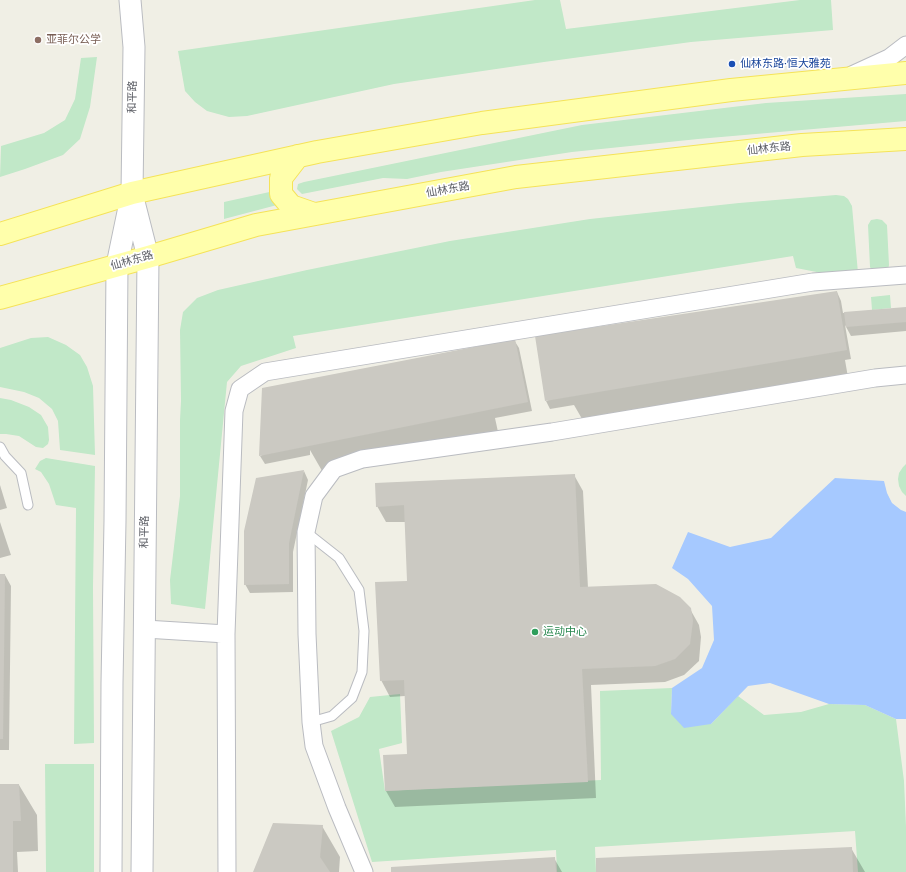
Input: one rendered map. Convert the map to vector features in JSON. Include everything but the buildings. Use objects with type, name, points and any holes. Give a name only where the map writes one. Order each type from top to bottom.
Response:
[{"type":"main road","points":[[0,234],[132,193],[298,156],[482,123],[731,90],[906,73]]},
{"type":"main road","name":"仙林东路","points":[[0,298],[256,225],[516,177],[802,145],[906,139]]},
{"type":"main road","points":[[298,156],[280,178],[281,194],[291,206],[314,214]]},
{"type":"street","name":"和平路","points":[[111,872],[117,265],[132,193],[134,47],[130,0]]},
{"type":"street","points":[[842,79],[889,58],[906,45]]},
{"type":"street","name":"和平路","points":[[132,193],[148,257],[142,872]]},
{"type":"street","points":[[227,872],[226,634],[234,411],[240,389],[265,372],[813,282],[906,275]]},
{"type":"street","points":[[364,872],[337,808],[314,746],[311,722],[307,634],[306,532],[314,496],[334,469],[362,459],[552,432],[875,378],[906,375]]},
{"type":"street","points":[[144,630],[226,634]]},
{"type":"lane","points":[[0,447],[5,456],[21,473],[28,505]]},
{"type":"lane","points":[[306,532],[339,558],[359,590],[364,631],[362,672],[352,698],[332,716],[311,722]]},
{"type":"green space","points":[[535,0],[560,0],[566,29],[800,0],[831,0],[833,30],[691,42],[394,84],[247,116],[229,117],[207,111],[195,102],[185,91],[178,51]]},
{"type":"green space","points":[[97,57],[90,107],[80,139],[63,155],[0,177],[1,146],[44,133],[65,120],[75,99],[81,58]]},
{"type":"green space","points":[[906,94],[906,121],[698,139],[572,152],[441,172],[407,179],[383,178],[302,194],[297,189],[298,184],[304,182],[582,125],[766,103]]},
{"type":"green space","points":[[274,191],[277,205],[224,219],[224,202]]},
{"type":"green space","points":[[836,195],[844,196],[848,199],[852,206],[858,273],[827,274],[796,268],[793,256],[293,336],[296,348],[241,366],[227,382],[205,609],[171,604],[170,580],[180,496],[180,330],[183,312],[197,298],[218,290],[450,241],[590,219],[739,203]]},
{"type":"green space","points":[[871,220],[882,220],[887,225],[889,265],[888,270],[873,272],[870,267],[868,225]]},
{"type":"green space","points":[[890,295],[891,308],[872,310],[871,297]]},
{"type":"green space","points":[[48,337],[66,345],[80,355],[87,367],[93,386],[95,455],[60,450],[58,421],[52,409],[39,398],[24,392],[0,387],[0,348],[31,338]]},
{"type":"green space","points":[[0,398],[11,400],[29,407],[41,415],[48,427],[48,444],[43,448],[36,447],[19,436],[0,434]]},
{"type":"green space","points":[[46,458],[95,466],[93,587],[94,743],[74,744],[76,508],[56,505],[49,484],[41,472],[35,469],[40,461]]},
{"type":"green space","points":[[906,464],[906,496],[899,486],[898,479],[899,473]]},
{"type":"green space","points":[[672,688],[671,713],[711,724],[738,696],[764,715],[801,712],[829,704],[865,705],[896,719],[904,781],[906,872],[858,872],[855,831],[595,847],[596,872],[557,872],[556,850],[372,862],[331,731],[359,717],[370,697],[400,694],[402,743],[379,749],[385,791],[601,780],[600,691]]},
{"type":"green space","points":[[45,764],[94,764],[94,872],[46,872]]},
{"type":"water","points":[[835,478],[884,481],[887,493],[892,503],[906,512],[906,719],[896,719],[865,705],[829,704],[770,683],[748,686],[711,724],[684,728],[671,714],[672,688],[702,668],[714,640],[712,606],[688,579],[672,568],[688,532],[730,547],[771,538]]},
{"type":"place","name":"亚菲尔公学","points":[[38,40]]},
{"type":"place","name":"仙林东路·恒大雅苑","points":[[732,64]]},
{"type":"place","name":"运动中心","points":[[535,632]]}]
